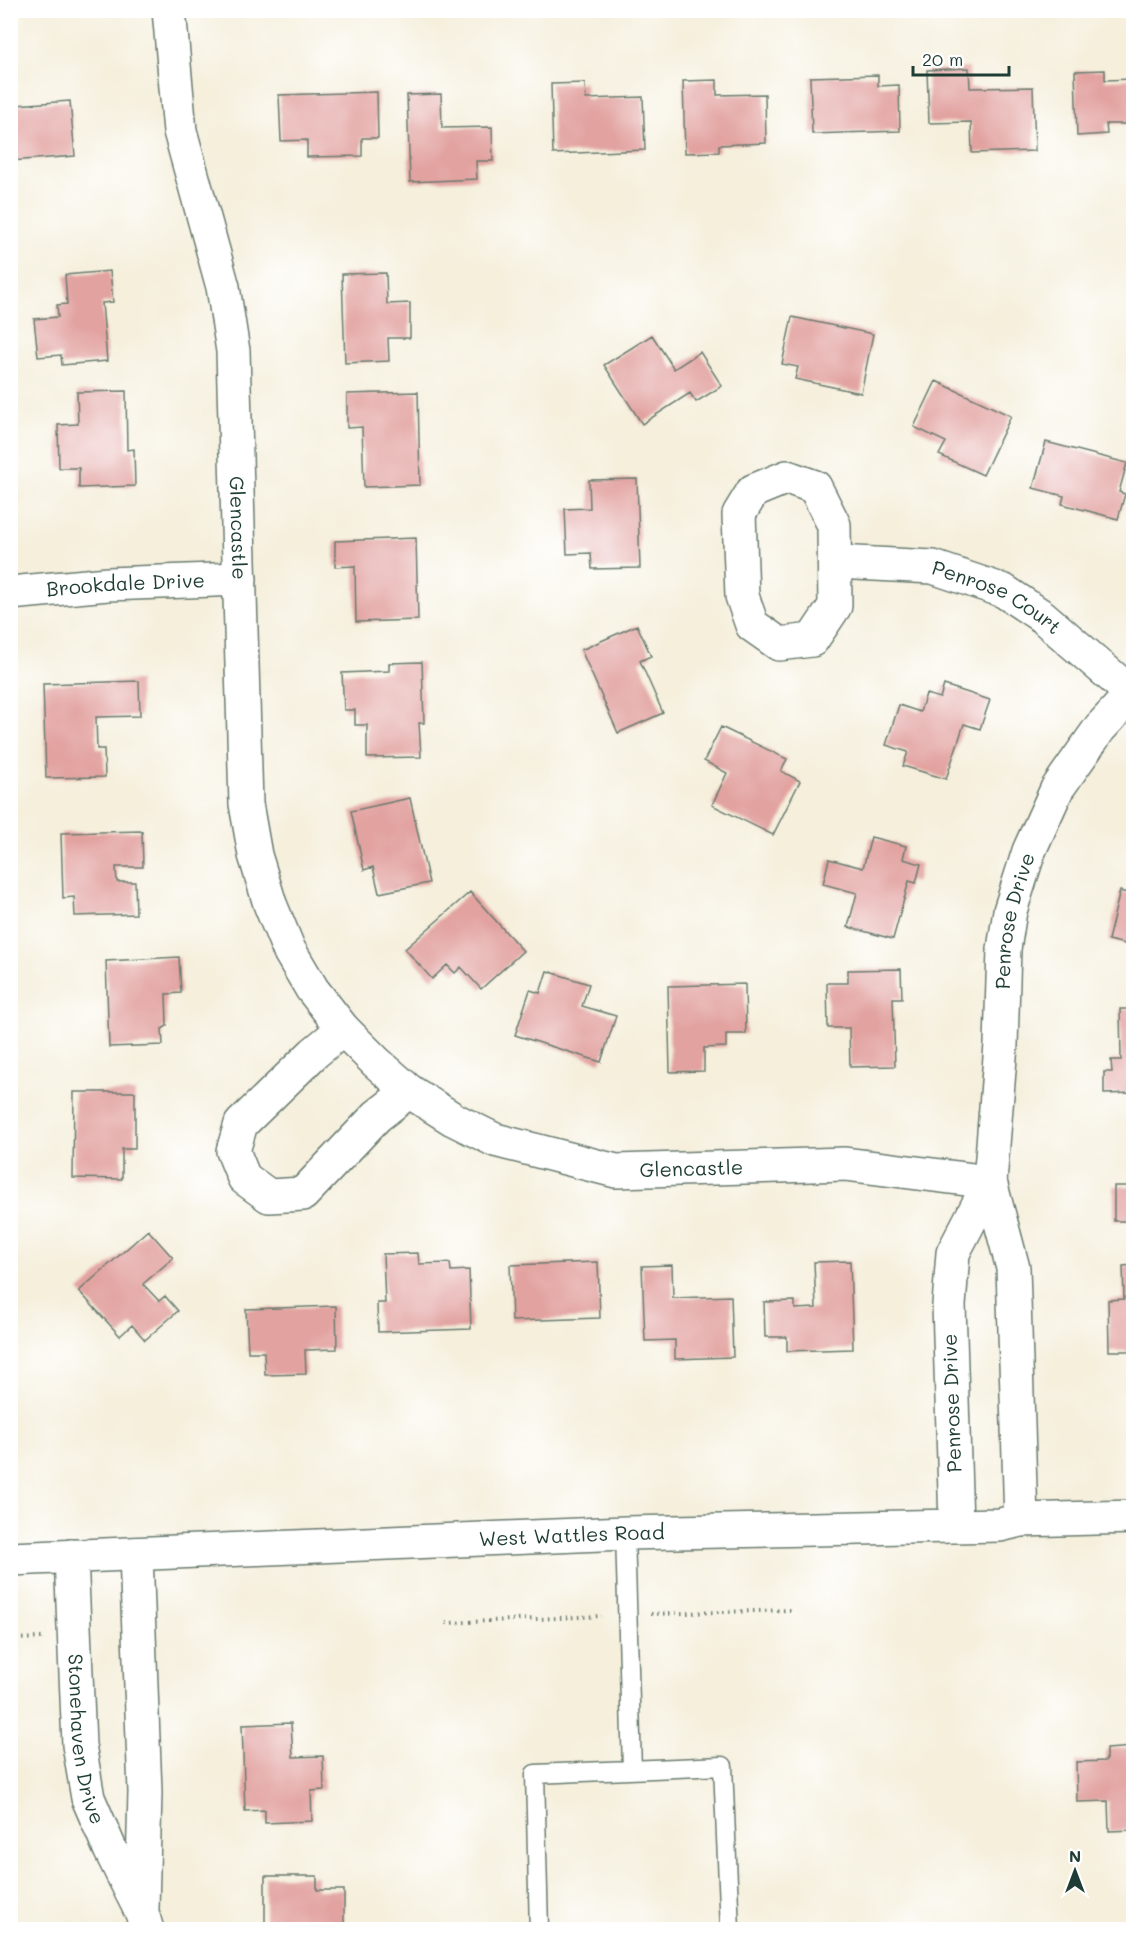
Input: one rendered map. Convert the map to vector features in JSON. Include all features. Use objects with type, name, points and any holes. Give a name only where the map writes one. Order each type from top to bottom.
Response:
[{"type":"street","name":"Glencastle","points":[[169,10],[180,131],[223,287],[233,351],[246,804],[255,855],[270,904],[289,950],[312,989],[343,1029],[409,1091],[453,1119],[495,1140],[616,1171],[845,1164],[990,1182]]},
{"type":"street","points":[[787,477],[815,487],[834,525],[836,562],[835,606],[812,640],[779,644],[752,625],[742,596],[739,514],[753,491],[787,477]]},
{"type":"street","name":"Penrose Court","points":[[836,562],[933,567],[1004,591],[1042,617],[1132,692]]},
{"type":"street","name":"Brookdale Drive","points":[[10,593],[108,584],[240,579]]},
{"type":"street","name":"Penrose Drive","points":[[1022,1520],[1013,1268],[990,1182],[1001,1045],[1003,971],[1010,911],[1029,851],[1058,789],[1101,728],[1132,692]]},
{"type":"street","points":[[343,1029],[314,1053],[241,1124],[233,1151],[244,1178],[269,1196],[303,1194],[377,1116],[409,1091]]},
{"type":"street","name":"Penrose Drive","points":[[956,1524],[949,1305],[953,1253],[990,1182]]},
{"type":"street","name":"West Wattles Road","points":[[10,1559],[625,1533],[956,1524],[999,1525],[1022,1520],[1134,1517]]},
{"type":"street","name":"Stonehaven Drive","points":[[136,1554],[145,1792],[145,1921]]},
{"type":"street","name":"Stonehaven Drive","points":[[71,1556],[79,1745],[88,1798],[145,1921]]},
{"type":"lane","points":[[625,1533],[632,1770]]},
{"type":"lane","points":[[540,1929],[535,1774],[723,1766],[730,1929]]},
{"type":"path","points":[[10,1639],[48,1638]]},
{"type":"building","points":[[969,68],[970,88],[1033,87],[1035,151],[972,153],[971,122],[929,123],[927,70]]},
{"type":"building","points":[[1105,70],[1105,80],[1134,79],[1134,124],[1106,124],[1107,134],[1077,136],[1075,71]]},
{"type":"building","points":[[878,75],[878,86],[899,85],[900,131],[812,134],[810,77]]},
{"type":"building","points":[[717,80],[717,95],[765,94],[766,143],[719,145],[719,152],[685,153],[683,81]]},
{"type":"building","points":[[585,83],[586,99],[643,97],[645,150],[553,154],[551,84]]},
{"type":"building","points":[[377,92],[378,138],[362,138],[362,156],[307,157],[307,140],[281,141],[279,95]]},
{"type":"building","points":[[441,94],[442,128],[492,127],[493,161],[476,161],[477,179],[410,182],[407,95]]},
{"type":"building","points":[[70,101],[75,156],[10,161],[10,115],[17,115],[16,105]]},
{"type":"building","points":[[110,271],[113,302],[102,303],[107,361],[62,365],[61,355],[38,357],[34,319],[58,317],[57,305],[67,304],[65,275]]},
{"type":"building","points":[[386,273],[387,304],[410,303],[410,338],[388,338],[389,361],[345,363],[342,274]]},
{"type":"building","points":[[792,317],[873,334],[861,393],[795,379],[798,367],[782,364]]},
{"type":"building","points":[[652,335],[674,369],[700,352],[722,386],[696,402],[690,393],[642,424],[604,365]]},
{"type":"building","points":[[936,381],[1011,416],[983,475],[939,455],[946,442],[914,427]]},
{"type":"building","points":[[126,391],[127,450],[134,449],[135,486],[79,488],[79,468],[59,468],[58,425],[78,424],[77,392]]},
{"type":"building","points":[[418,392],[420,485],[364,487],[362,427],[347,428],[347,394]]},
{"type":"building","points":[[1046,442],[1127,463],[1119,492],[1125,494],[1118,519],[1062,504],[1064,496],[1033,488]]},
{"type":"building","points":[[637,479],[640,568],[592,569],[591,553],[567,554],[565,509],[590,508],[589,480]]},
{"type":"building","points":[[416,538],[418,620],[356,622],[355,566],[335,567],[335,541]]},
{"type":"building","points":[[637,625],[651,656],[640,661],[663,713],[618,733],[581,650]]},
{"type":"building","points":[[422,662],[424,723],[419,723],[421,757],[367,758],[367,725],[355,725],[355,710],[344,710],[342,673],[389,671],[389,663]]},
{"type":"building","points":[[139,681],[140,716],[96,717],[97,749],[104,749],[105,777],[46,778],[43,684]]},
{"type":"building","points":[[944,685],[990,700],[980,729],[964,724],[946,779],[903,766],[908,752],[886,745],[899,705],[920,712],[926,694],[940,698]]},
{"type":"building","points":[[721,727],[787,759],[781,771],[800,781],[773,835],[712,805],[727,773],[704,761]]},
{"type":"building","points":[[410,798],[429,883],[379,893],[373,867],[364,870],[351,811]]},
{"type":"building","points":[[142,831],[143,867],[116,867],[117,882],[135,882],[136,914],[75,916],[74,897],[63,898],[61,833]]},
{"type":"building","points":[[871,837],[906,846],[903,859],[921,864],[916,883],[909,881],[893,939],[848,927],[857,893],[823,884],[829,859],[863,868]]},
{"type":"building","points":[[1120,891],[1134,895],[1134,946],[1108,940]]},
{"type":"building","points":[[470,892],[523,951],[481,989],[461,967],[455,973],[447,965],[432,979],[405,949]]},
{"type":"building","points":[[179,957],[181,993],[166,994],[167,1026],[162,1029],[163,1045],[109,1047],[106,961]]},
{"type":"building","points":[[901,969],[902,998],[893,998],[895,1066],[850,1067],[849,1028],[828,1028],[827,983],[848,983],[848,970]]},
{"type":"building","points":[[547,971],[589,984],[582,1006],[616,1016],[601,1062],[515,1035],[530,990],[540,993]]},
{"type":"building","points":[[745,984],[746,1034],[726,1034],[726,1047],[704,1048],[704,1071],[670,1072],[668,986]]},
{"type":"building","points":[[1120,1009],[1134,1009],[1134,1093],[1104,1094],[1104,1072],[1112,1072],[1111,1060],[1121,1060]]},
{"type":"building","points":[[74,1092],[135,1092],[135,1149],[122,1149],[122,1179],[73,1178]]},
{"type":"building","points":[[1114,1186],[1134,1186],[1134,1221],[1114,1221]]},
{"type":"building","points":[[148,1230],[173,1258],[143,1284],[159,1301],[165,1296],[178,1311],[145,1340],[132,1325],[120,1336],[79,1291]]},
{"type":"building","points":[[418,1253],[419,1264],[450,1263],[451,1271],[469,1270],[471,1329],[378,1332],[377,1303],[385,1303],[383,1254]]},
{"type":"building","points":[[850,1261],[853,1349],[787,1351],[787,1337],[765,1337],[764,1302],[795,1301],[795,1309],[816,1308],[814,1262]]},
{"type":"building","points":[[598,1262],[600,1318],[512,1321],[510,1265]]},
{"type":"building","points":[[672,1265],[673,1298],[731,1296],[733,1357],[675,1359],[675,1340],[645,1341],[642,1266]]},
{"type":"building","points":[[1134,1265],[1134,1351],[1109,1351],[1108,1300],[1124,1299],[1123,1266]]},
{"type":"building","points":[[336,1306],[337,1349],[305,1350],[306,1374],[265,1375],[264,1352],[248,1352],[246,1309]]},
{"type":"building","points":[[291,1723],[293,1757],[323,1756],[324,1790],[311,1791],[312,1821],[265,1823],[265,1810],[245,1811],[242,1725]]},
{"type":"building","points":[[1134,1747],[1134,1830],[1109,1831],[1108,1801],[1077,1802],[1076,1762],[1106,1761],[1106,1749]]},
{"type":"building","points":[[265,1876],[317,1876],[317,1890],[344,1890],[344,1930],[265,1930]]}]
